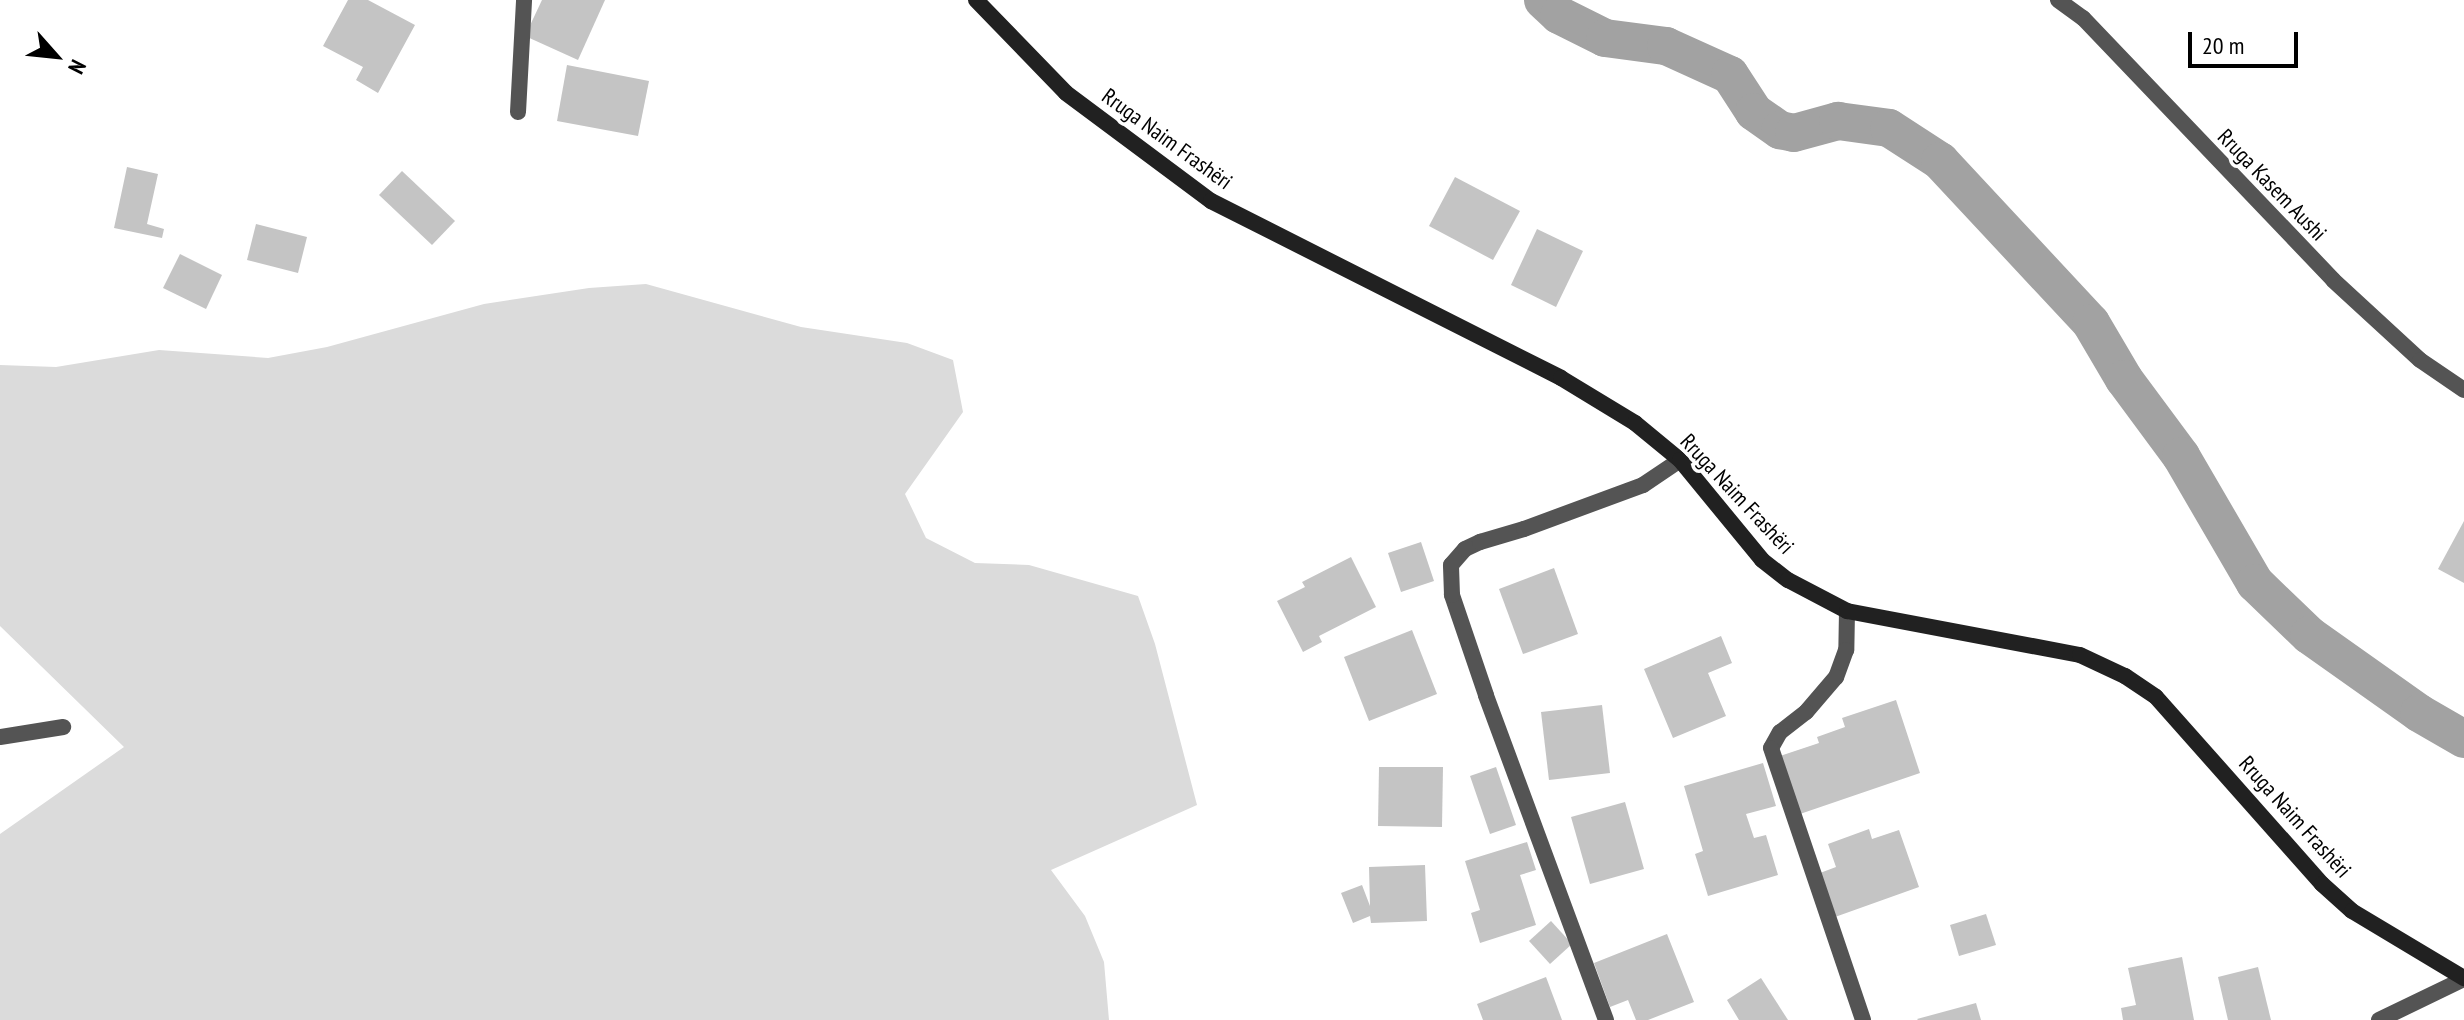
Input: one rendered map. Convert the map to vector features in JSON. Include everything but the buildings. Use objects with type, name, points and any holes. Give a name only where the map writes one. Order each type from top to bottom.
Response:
[{"type":"street","points":[[518,112],[524,0]]},
{"type":"street","name":"Rruga Naim Frashëri","points":[[976,0],[1066,93],[1211,201],[1561,378],[1635,423],[1680,460],[1762,560],[1788,580],[1847,611],[2080,655],[2125,676],[2156,697],[2322,884],[2352,911],[2464,978]]},
{"type":"street","name":"Rruga Kasem Aushi","points":[[2058,0],[2083,18],[2333,280],[2420,360],[2464,390]]},
{"type":"street","points":[[1606,1020],[1486,695],[1452,595],[1451,565],[1465,549],[1480,542],[1643,485],[1680,460]]},
{"type":"street","points":[[1847,611],[1846,650],[1836,677],[1806,712],[1780,732],[1771,748],[1863,1020]]},
{"type":"street","points":[[0,737],[63,727]]},
{"type":"street","points":[[2379,1020],[2464,978]]},
{"type":"shaded area","points":[[646,284],[801,327],[907,343],[953,360],[963,412],[905,494],[926,538],[975,563],[1029,565],[1138,596],[1155,644],[1197,805],[1051,870],[1085,916],[1104,962],[1109,1020],[0,1020],[0,834],[124,747],[0,626],[0,365],[56,367],[159,350],[268,358],[327,347],[484,304],[589,288]]},
{"type":"waterway","points":[[1543,0],[1559,15],[1605,38],[1666,46],[1730,75],[1754,112],[1780,130],[1794,133],[1838,121],[1889,128],[1940,161],[2091,323],[2124,379],[2181,456],[2255,583],[2309,635],[2419,713],[2464,739]]}]
